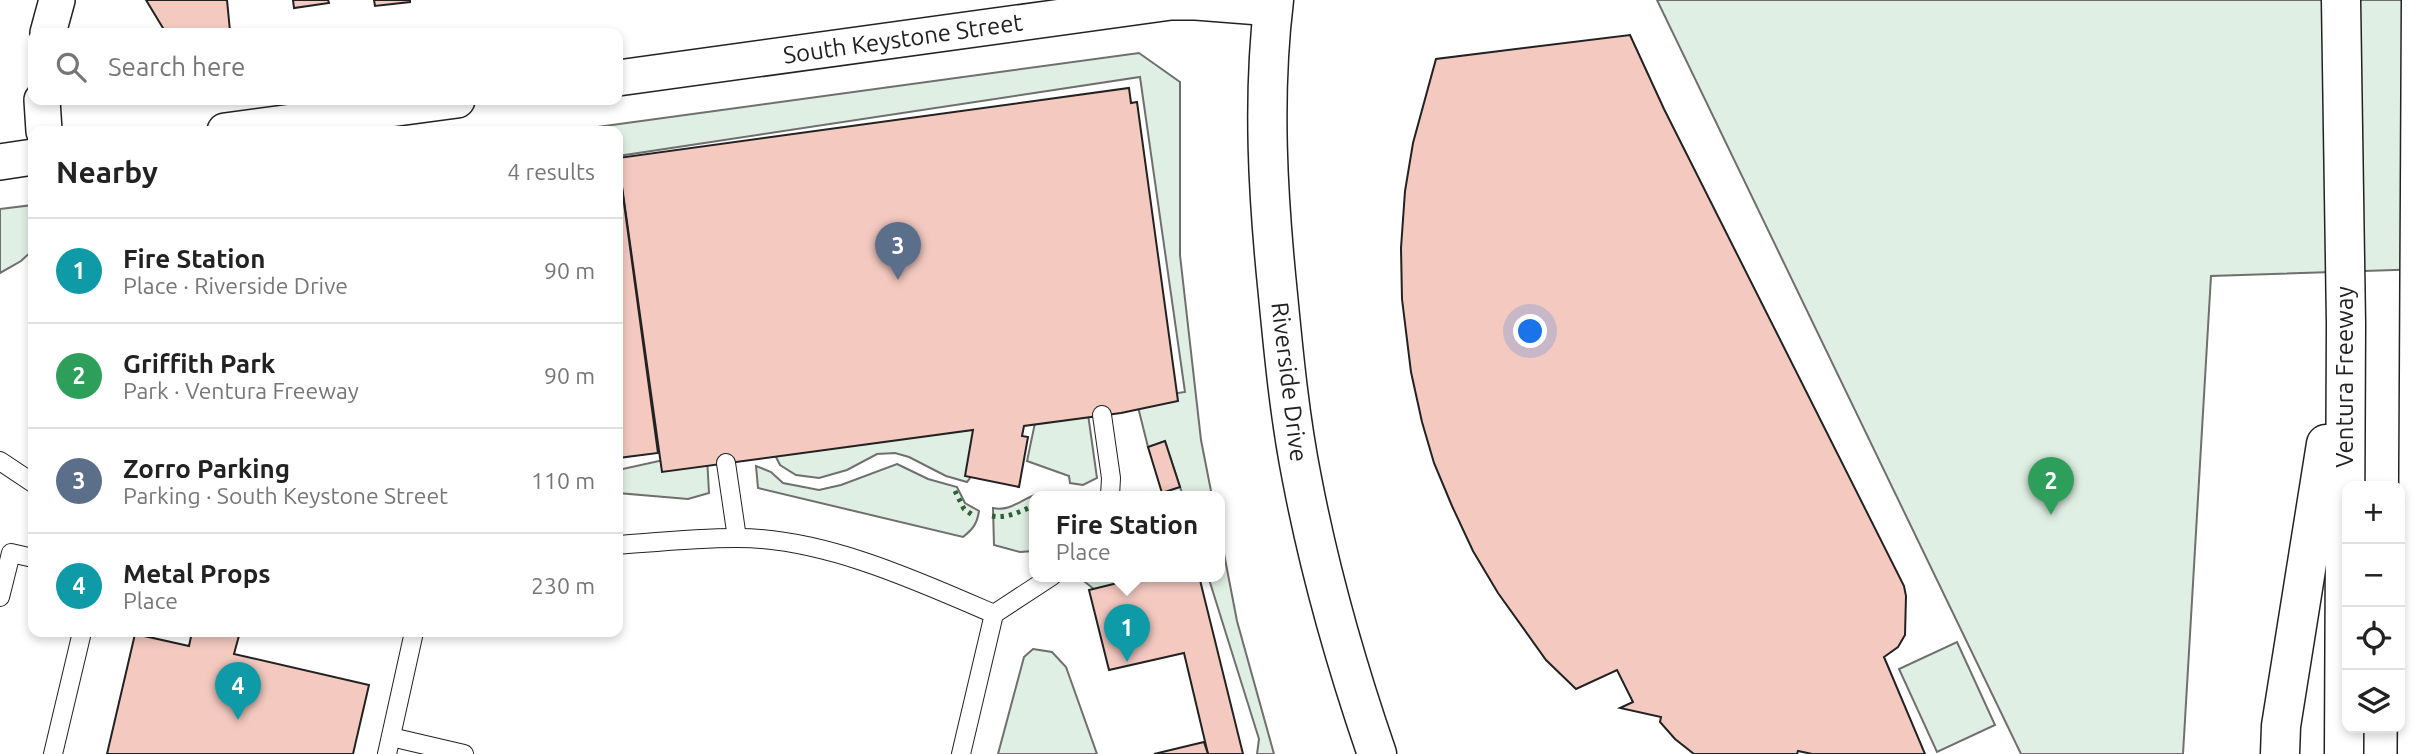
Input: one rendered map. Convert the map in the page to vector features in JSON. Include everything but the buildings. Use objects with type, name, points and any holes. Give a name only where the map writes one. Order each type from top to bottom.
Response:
[{"type":"main road","name":"Ventura Freeway","points":[[2341,0],[2346,324],[2344,754]]},
{"type":"main road","points":[[2341,74],[2369,0]]},
{"type":"main road","points":[[2417,754],[2421,0]]},
{"type":"main road","name":"Riverside Drive","points":[[1273,4],[1269,58],[1268,154],[1285,365],[1301,477],[1325,584],[1351,677],[1377,754]]},
{"type":"main road","points":[[2280,754],[2281,726],[2346,324]]},
{"type":"street","points":[[49,28],[57,0]]},
{"type":"street","name":"South Keystone Street","points":[[623,77],[1171,2],[1273,4]]},
{"type":"street","points":[[42,105],[44,126]]},
{"type":"street","points":[[262,126],[420,105]]},
{"type":"street","points":[[0,162],[28,158]]},
{"type":"lane","points":[[1102,415],[1111,478],[1110,491]]},
{"type":"lane","points":[[0,461],[28,480]]},
{"type":"lane","points":[[726,463],[737,538]]},
{"type":"lane","points":[[623,545],[737,538],[799,545],[886,568],[994,614]]},
{"type":"lane","points":[[0,597],[11,553],[28,557]]},
{"type":"lane","points":[[961,754],[994,614],[1043,582]]},
{"type":"lane","points":[[53,754],[81,637]]},
{"type":"lane","points":[[413,637],[389,746],[464,754]]},
{"type":"green space","points":[[1657,0],[2426,0],[2426,269],[2211,276],[2183,754],[2021,754]]},
{"type":"green space","points":[[1139,53],[1180,82],[1180,255],[1201,440],[1211,491],[1181,491],[1165,441],[1148,447],[1136,399],[1185,392],[1140,77],[623,155],[623,126],[605,126]]},
{"type":"green space","points":[[28,206],[28,255],[0,273],[0,209]]},
{"type":"green space","points":[[1087,407],[1097,478],[1083,485],[1070,483],[1069,476],[1027,461],[1036,418]]},
{"type":"green space","points":[[986,426],[975,471],[967,482],[946,476],[909,457],[895,453],[877,454],[847,470],[819,478],[796,475],[780,465],[772,449]]},
{"type":"green space","points":[[707,457],[709,493],[688,499],[623,493],[623,469],[659,461]]},
{"type":"green space","points":[[897,464],[928,479],[957,487],[965,503],[979,511],[972,529],[963,537],[758,488],[756,466],[771,472],[783,483],[819,490],[841,485]]},
{"type":"green space","points":[[1029,498],[1029,551],[1020,552],[994,545],[993,508],[1012,506]]},
{"type":"green space","points":[[1225,559],[1237,621],[1274,754],[1257,754],[1259,739],[1210,582],[1225,582]]},
{"type":"green space","points":[[1085,582],[1126,582],[1095,590]]},
{"type":"green space","points":[[1957,642],[1995,725],[1937,752],[1899,669]]},
{"type":"green space","points":[[1033,649],[1052,652],[1066,667],[1097,754],[998,754],[1024,657]]},
{"type":"hedge","points":[[955,491],[964,509],[974,516]]},
{"type":"hedge","points":[[992,516],[1008,515],[1029,508]]},
{"type":"place","name":"Zorro Parking","points":[[898,280]]},
{"type":"place","name":"Griffith Park","points":[[2051,515]]},
{"type":"place","name":"Fire Station","points":[[1127,662]]},
{"type":"place","name":"Metal Props","points":[[238,720]]}]
